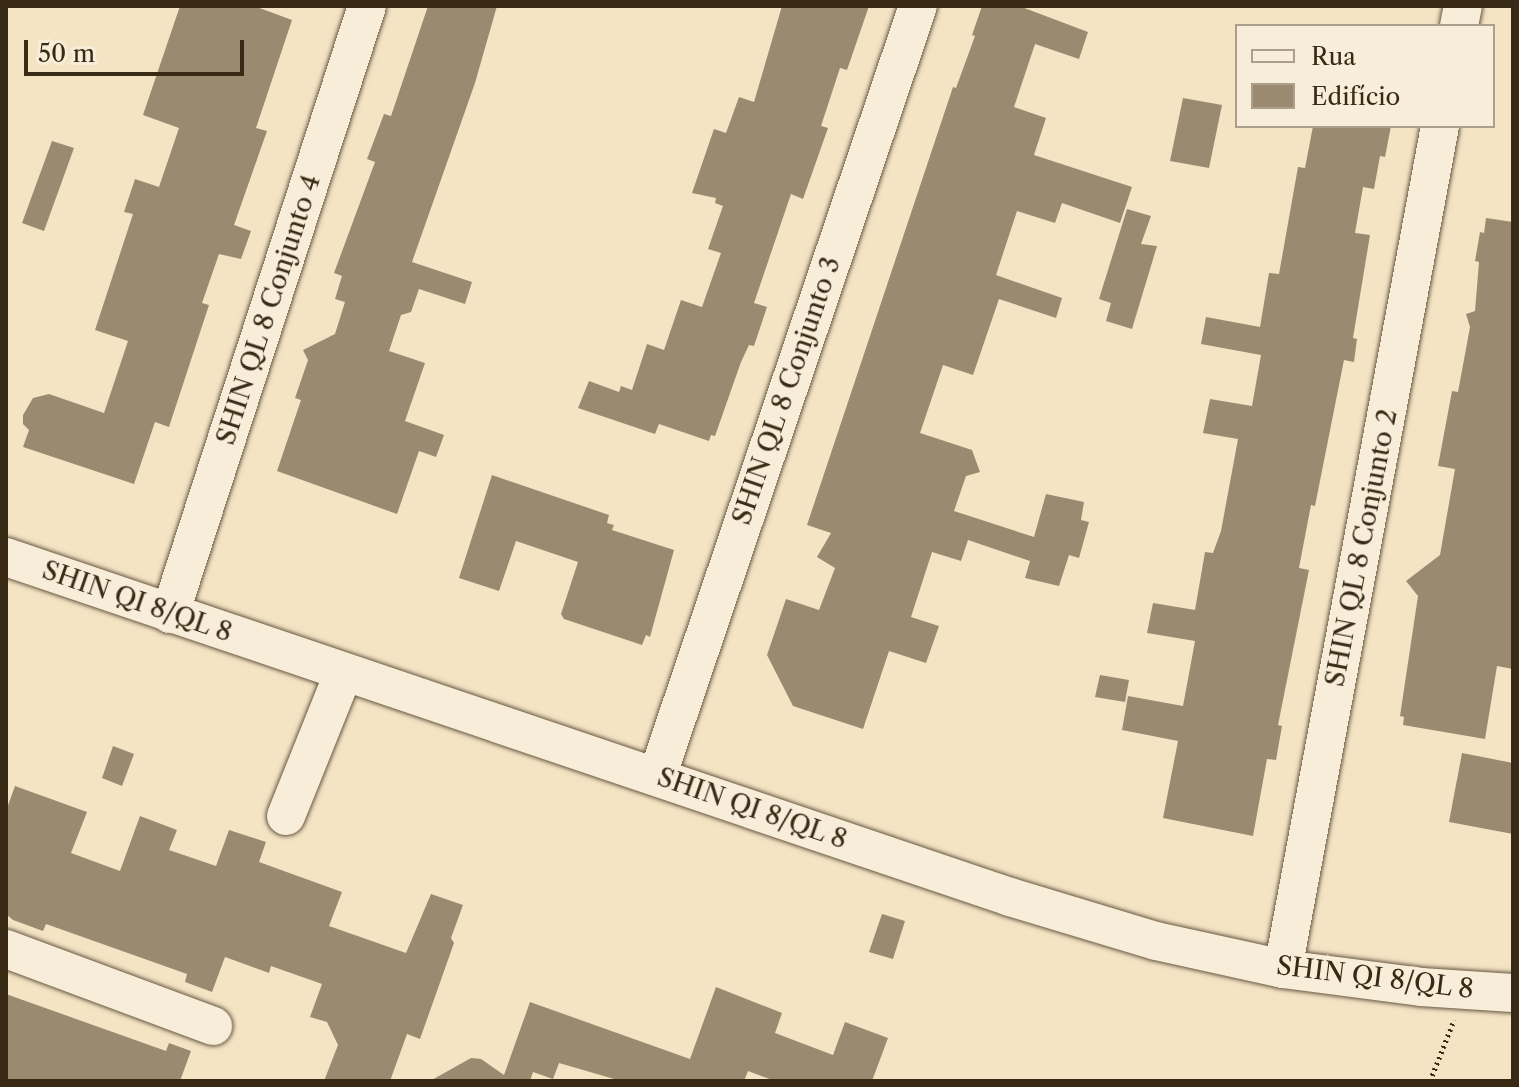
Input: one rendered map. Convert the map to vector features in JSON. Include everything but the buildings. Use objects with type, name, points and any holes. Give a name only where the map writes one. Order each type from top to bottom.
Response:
[{"type":"street","name":"SHIN QL 8 Conjunto 4","points":[[170,614],[367,6]]},
{"type":"street","name":"SHIN QL 8 Conjunto 3","points":[[657,777],[918,6]]},
{"type":"street","name":"SHIN QL 8 Conjunto 2","points":[[1283,969],[1440,128]]},
{"type":"street","name":"SHIN QI 8/QL 8","points":[[6,557],[1010,897],[1156,941],[1283,969],[1513,993]]},
{"type":"street","points":[[286,816],[344,672]]},
{"type":"street","points":[[6,949],[213,1026]]},
{"type":"path","points":[[1430,1081],[1466,990]]}]
